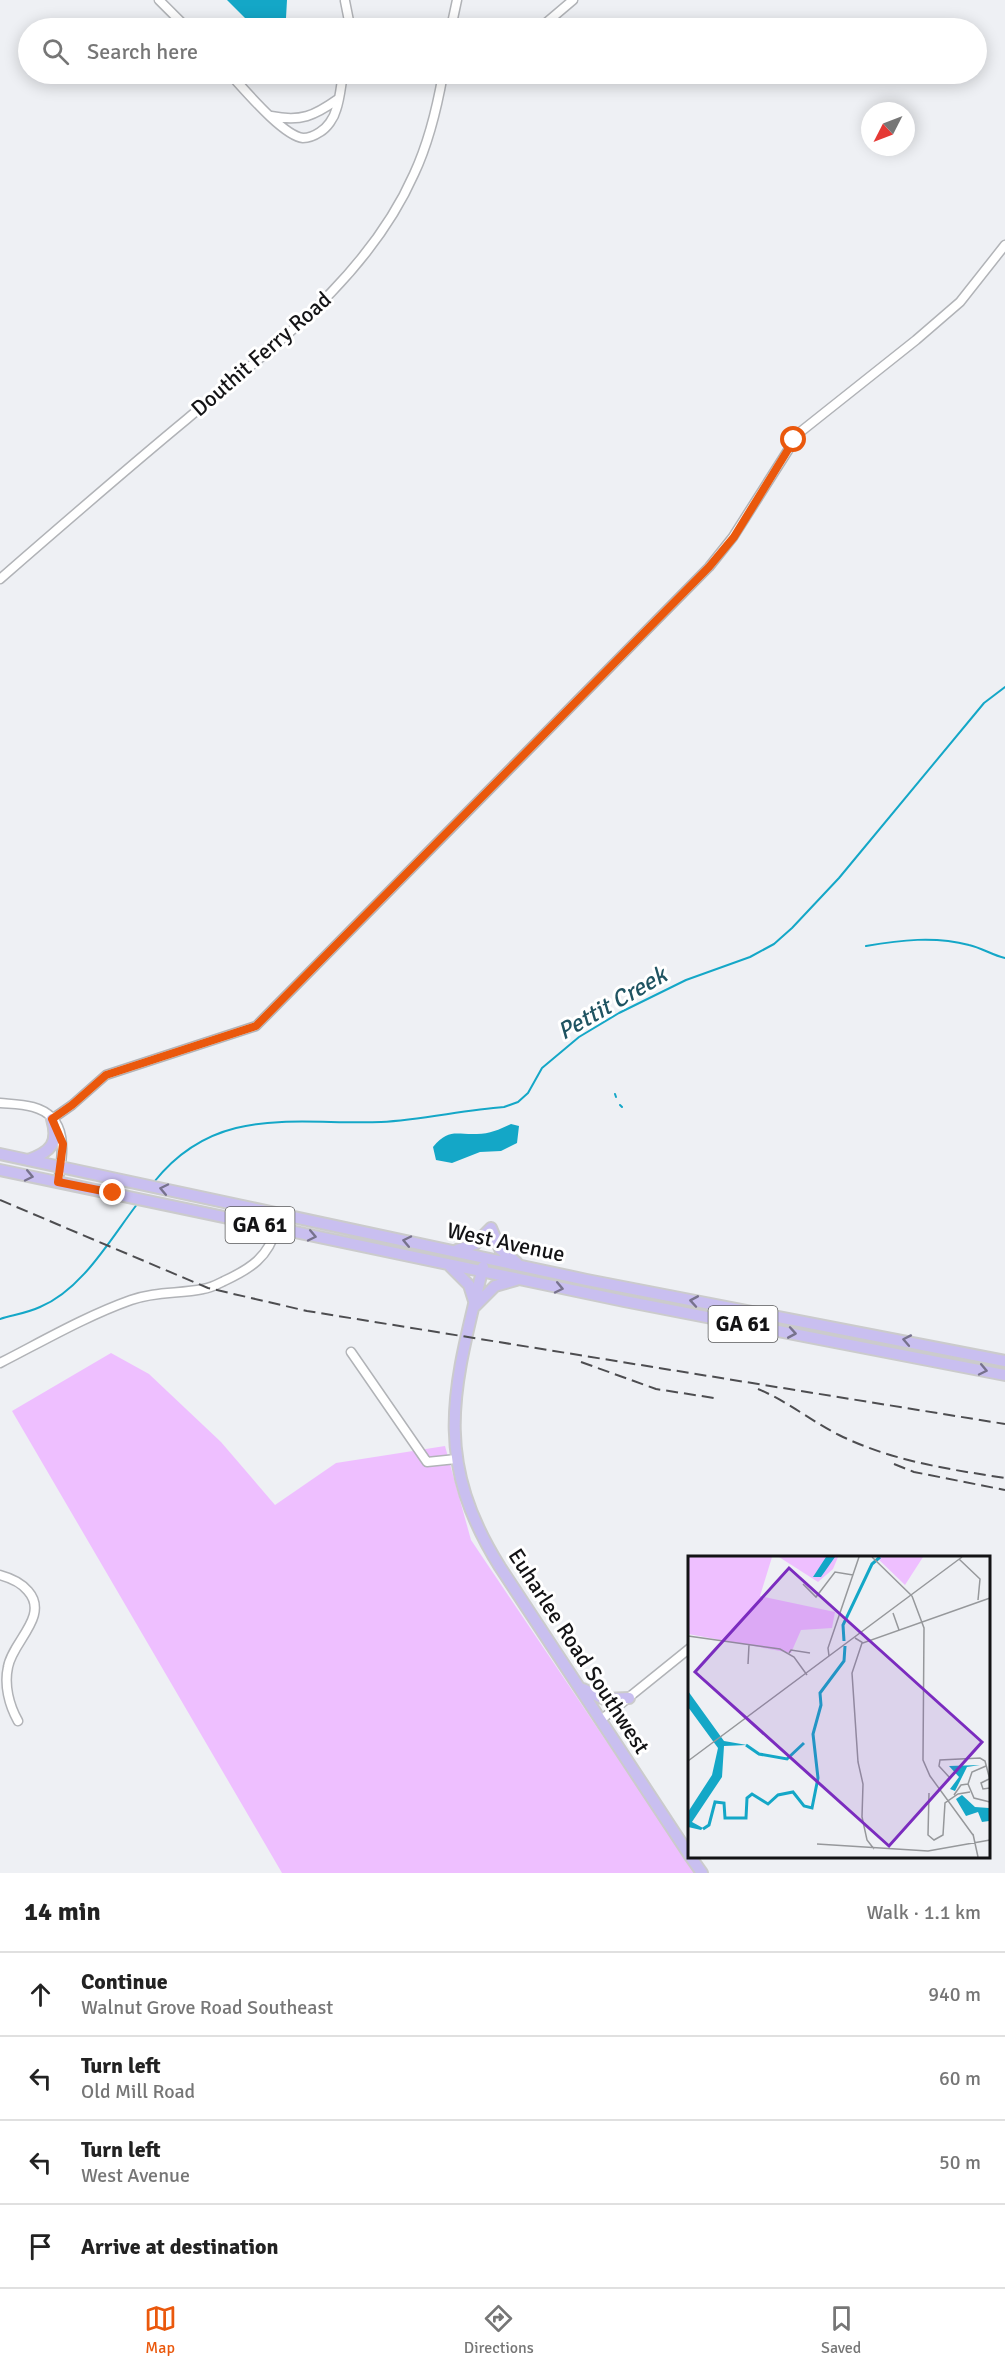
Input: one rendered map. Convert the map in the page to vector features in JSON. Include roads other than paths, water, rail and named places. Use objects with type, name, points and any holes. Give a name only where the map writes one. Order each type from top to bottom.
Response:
[{"type":"main road","points":[[27,1160],[45,1152],[53,1143],[55,1128],[52,1119]]},
{"type":"main road","name":"West Avenue","points":[[0,1154],[523,1266],[1005,1361]]},
{"type":"main road","name":"West Avenue","points":[[0,1170],[519,1279],[1005,1375]]},
{"type":"main road","points":[[453,1251],[475,1244],[490,1228],[500,1249],[513,1261],[523,1266]]},
{"type":"main road","name":"Euharlee Road Southwest","points":[[485,1258],[455,1396],[456,1459],[467,1502],[482,1538],[688,1853]]},
{"type":"main road","points":[[447,1264],[469,1285],[473,1305]]},
{"type":"main road","points":[[473,1305],[495,1286],[519,1279]]},
{"type":"main road","points":[[580,1687],[604,1699],[629,1698]]},
{"type":"main road","name":"Euharlee Road Southwest","points":[[691,1858],[702,1873]]},
{"type":"street","points":[[159,0],[177,18]]},
{"type":"street","points":[[453,18],[456,0]]},
{"type":"street","points":[[552,18],[573,0]]},
{"type":"street","points":[[345,1],[348,18]]},
{"type":"street","points":[[240,84],[271,116],[292,134],[301,138],[311,137],[324,130],[330,122],[336,111],[341,84]]},
{"type":"street","name":"Douthit Ferry Road","points":[[0,579],[299,322],[349,275],[382,232],[415,173],[434,119],[441,84]]},
{"type":"street","points":[[271,116],[287,119],[306,118],[338,99]]},
{"type":"street","points":[[52,1119],[106,1075],[256,1026],[709,567],[734,537],[799,433],[952,310],[979,281],[1005,245]]},
{"type":"street","points":[[0,1103],[35,1107],[52,1119],[63,1144],[58,1182]]},
{"type":"street","points":[[0,1363],[88,1318],[129,1300],[162,1292],[205,1289],[238,1274],[255,1264],[268,1251],[276,1228]]},
{"type":"street","points":[[351,1352],[427,1462],[456,1459]]},
{"type":"street","points":[[0,1575],[23,1585],[33,1598],[35,1605],[33,1619],[14,1650],[8,1667],[9,1701],[18,1721]]},
{"type":"street","points":[[602,1719],[688,1650]]},
{"type":"water","points":[[227,0],[287,0],[286,18],[245,18]]},
{"type":"water","points":[[511,1124],[519,1126],[517,1143],[501,1151],[480,1152],[452,1163],[436,1160],[433,1147],[448,1135],[486,1133]]},
{"type":"waterway","name":"Pettit Creek","points":[[154,1182],[178,1157],[203,1140],[230,1130],[258,1124],[287,1122],[396,1121],[504,1107],[518,1102],[528,1093],[542,1068],[579,1037],[619,1013],[686,980],[750,957],[774,944],[839,878],[984,703],[1005,687]]},
{"type":"waterway","points":[[866,946],[905,941],[956,942],[1005,958]]},
{"type":"waterway","name":"Pettit Creek","points":[[0,1319],[40,1307],[69,1288],[95,1262],[138,1203]]},
{"type":"railway","points":[[0,1200],[208,1288],[307,1311],[1005,1424]]},
{"type":"railway","points":[[581,1362],[656,1389],[714,1398]]},
{"type":"railway","points":[[758,1389],[859,1444],[900,1458],[1005,1478]]},
{"type":"railway","points":[[894,1464],[914,1472],[1005,1490]]}]
